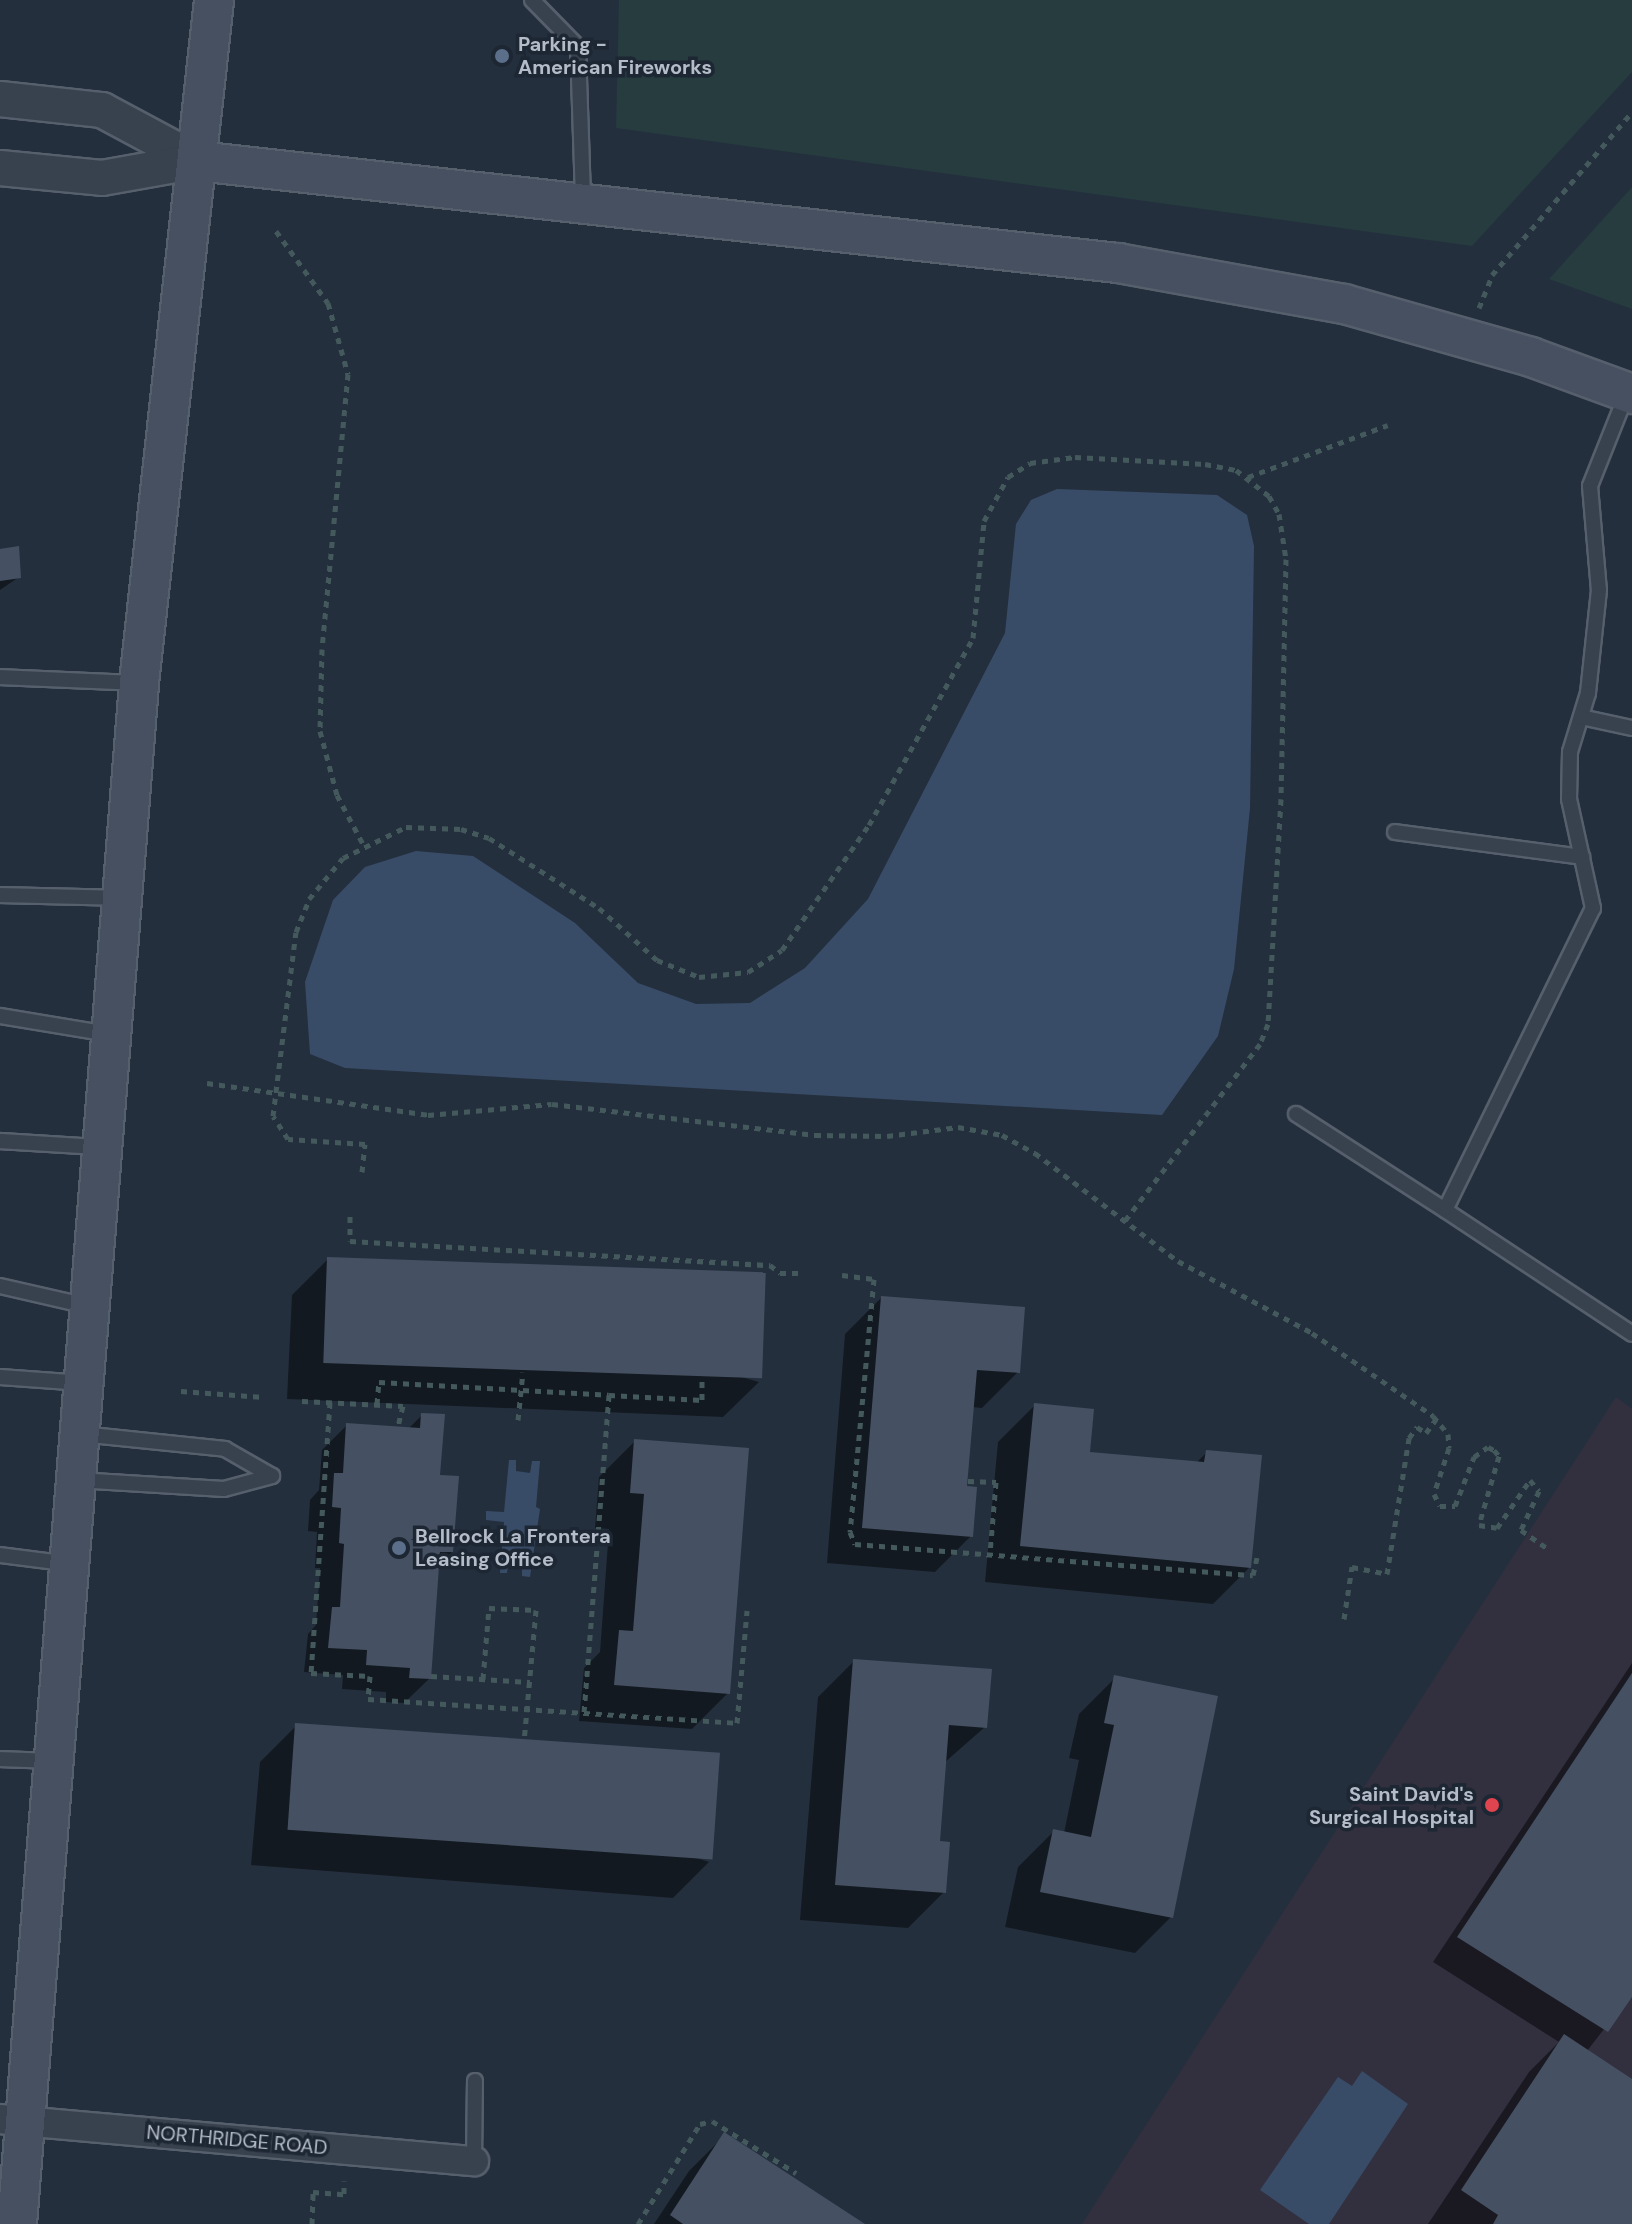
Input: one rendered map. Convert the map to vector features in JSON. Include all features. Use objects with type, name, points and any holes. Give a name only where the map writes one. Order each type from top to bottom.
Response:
[{"type":"main road","points":[[17,2224],[12,2120],[54,1761],[139,683],[214,0]]},
{"type":"main road","points":[[197,161],[1118,263],[1344,304],[1466,339],[1630,393]]},
{"type":"street","points":[[0,99],[102,110],[197,161]]},
{"type":"street","points":[[0,168],[102,178],[197,161]]},
{"type":"street","name":"NORTHRIDGE ROAD","points":[[12,2120],[474,2161]]},
{"type":"lane","points":[[532,0],[578,47],[583,202]]},
{"type":"lane","points":[[1445,1210],[1593,908],[1569,799],[1570,752],[1581,717],[1599,590],[1590,486],[1630,393]]},
{"type":"lane","points":[[0,677],[139,683]]},
{"type":"lane","points":[[1581,717],[1632,728]]},
{"type":"lane","points":[[1395,832],[1582,857]]},
{"type":"lane","points":[[0,895],[124,898]]},
{"type":"lane","points":[[0,1016],[113,1035]]},
{"type":"lane","points":[[1296,1114],[1632,1334]]},
{"type":"lane","points":[[0,1141],[104,1147]]},
{"type":"lane","points":[[0,1286],[91,1307]]},
{"type":"lane","points":[[0,1377],[84,1383]]},
{"type":"lane","points":[[77,1480],[224,1489],[272,1476],[225,1449],[80,1434]]},
{"type":"lane","points":[[0,1555],[70,1564]]},
{"type":"lane","points":[[0,1759],[54,1761]]},
{"type":"lane","points":[[474,2161],[475,2081]]},
{"type":"path","points":[[1466,339],[1492,275],[1632,112]]},
{"type":"path","points":[[276,231],[328,303],[348,374],[320,731],[337,795],[363,844]]},
{"type":"path","points":[[1248,477],[1388,425]]},
{"type":"path","points":[[362,1172],[365,1144],[288,1139],[273,1116],[296,932],[323,878],[363,844],[406,827],[433,826],[489,838],[599,908],[657,960],[699,977],[748,972],[782,950],[869,825],[973,638],[984,521],[1008,477],[1030,463],[1075,457],[1205,464],[1248,477],[1269,496],[1279,514],[1286,559],[1281,799],[1268,1024],[1260,1044],[1124,1222]]},
{"type":"path","points":[[207,1083],[276,1089],[428,1115],[552,1104],[815,1135],[887,1136],[981,1129],[1035,1153],[1178,1261],[1340,1351],[1436,1419],[1448,1434],[1449,1448],[1436,1501],[1446,1509],[1455,1506],[1474,1457],[1488,1447],[1499,1456],[1479,1525],[1497,1528],[1530,1480],[1539,1491],[1521,1530],[1550,1550]]},
{"type":"path","points":[[350,1216],[350,1241],[770,1265],[780,1273],[802,1273]]},
{"type":"path","points":[[842,1275],[874,1279],[850,1532],[855,1544],[1253,1575],[1257,1557]]},
{"type":"path","points":[[518,1420],[523,1372]]},
{"type":"path","points":[[377,1404],[379,1382],[702,1400],[702,1380]]},
{"type":"path","points":[[181,1391],[263,1397]]},
{"type":"path","points":[[584,1715],[609,1395]]},
{"type":"path","points":[[302,1401],[403,1406],[398,1426]]},
{"type":"path","points":[[330,1402],[311,1673],[370,1676],[368,1699],[737,1723],[747,1610]]},
{"type":"path","points":[[1344,1619],[1352,1567],[1387,1574],[1409,1438],[1417,1427],[1426,1433],[1436,1419]]},
{"type":"path","points":[[968,1481],[996,1482],[990,1554]]},
{"type":"path","points":[[483,1679],[489,1608],[536,1610],[524,1741]]},
{"type":"path","points":[[431,1676],[530,1682]]},
{"type":"path","points":[[638,2224],[700,2124],[712,2121],[796,2173]]},
{"type":"path","points":[[312,2224],[313,2192],[344,2194],[344,2181]]},
{"type":"shaded area","name":"Saint David's Surgical Hospital","points":[[1616,1397],[1632,1409],[1632,2224],[1082,2224]]},
{"type":"green space","points":[[619,0],[1632,0],[1632,72],[1472,246],[616,128]]},
{"type":"green space","points":[[1632,187],[1632,309],[1549,279]]},
{"type":"water","points":[[1057,489],[1217,495],[1247,515],[1254,546],[1250,808],[1234,969],[1218,1036],[1162,1115],[345,1068],[310,1054],[305,982],[333,900],[365,867],[416,851],[473,856],[575,923],[638,983],[696,1004],[750,1003],[805,968],[868,899],[1005,633],[1016,524],[1031,500]]},
{"type":"water","points":[[509,1460],[516,1460],[516,1471],[530,1473],[532,1461],[540,1461],[536,1507],[540,1509],[530,1577],[522,1576],[522,1566],[508,1565],[507,1573],[500,1573],[504,1522],[486,1520],[486,1511],[504,1512]]},
{"type":"water","points":[[1362,2071],[1408,2104],[1329,2224],[1309,2224],[1260,2190],[1338,2077],[1352,2086]]},
{"type":"building","points":[[19,546],[21,578],[0,581],[0,549]]},
{"type":"building","points":[[327,1257],[766,1272],[762,1378],[323,1363]]},
{"type":"building","points":[[881,1296],[1025,1307],[1020,1373],[977,1370],[967,1486],[977,1487],[973,1537],[862,1528]]},
{"type":"building","points":[[1034,1403],[1094,1409],[1090,1452],[1204,1462],[1206,1450],[1262,1455],[1251,1568],[1020,1546]]},
{"type":"building","name":"Bellrock La Frontera Leasing Office","points":[[421,1413],[445,1414],[440,1475],[459,1476],[453,1552],[440,1552],[431,1679],[409,1678],[410,1668],[366,1665],[367,1650],[328,1648],[332,1607],[340,1607],[344,1544],[339,1543],[341,1508],[332,1507],[334,1473],[343,1473],[346,1423],[420,1428]]},
{"type":"building","points":[[634,1439],[749,1448],[730,1694],[614,1685],[619,1630],[633,1631],[644,1494],[630,1493]]},
{"type":"building","points":[[853,1659],[992,1669],[987,1728],[949,1725],[940,1841],[950,1842],[946,1893],[835,1885]]},
{"type":"building","points":[[1632,1673],[1632,1997],[1608,2032],[1457,1937]]},
{"type":"building","points":[[1114,1675],[1218,1696],[1173,1918],[1040,1892],[1053,1829],[1091,1837],[1114,1725],[1104,1723]]},
{"type":"building","points":[[295,1723],[720,1753],[712,1859],[288,1830]]},
{"type":"building","points":[[1564,2034],[1632,2079],[1632,2224],[1493,2224],[1498,2215],[1461,2190]]},
{"type":"building","points":[[724,2132],[865,2224],[683,2224],[670,2215]]},
{"type":"place","name":"Parking - American Fireworks","points":[[502,56]]},
{"type":"place","name":"Bellrock La Frontera Leasing Office","points":[[399,1548]]},
{"type":"place","name":"Saint David's Surgical Hospital","points":[[1492,1805]]}]
